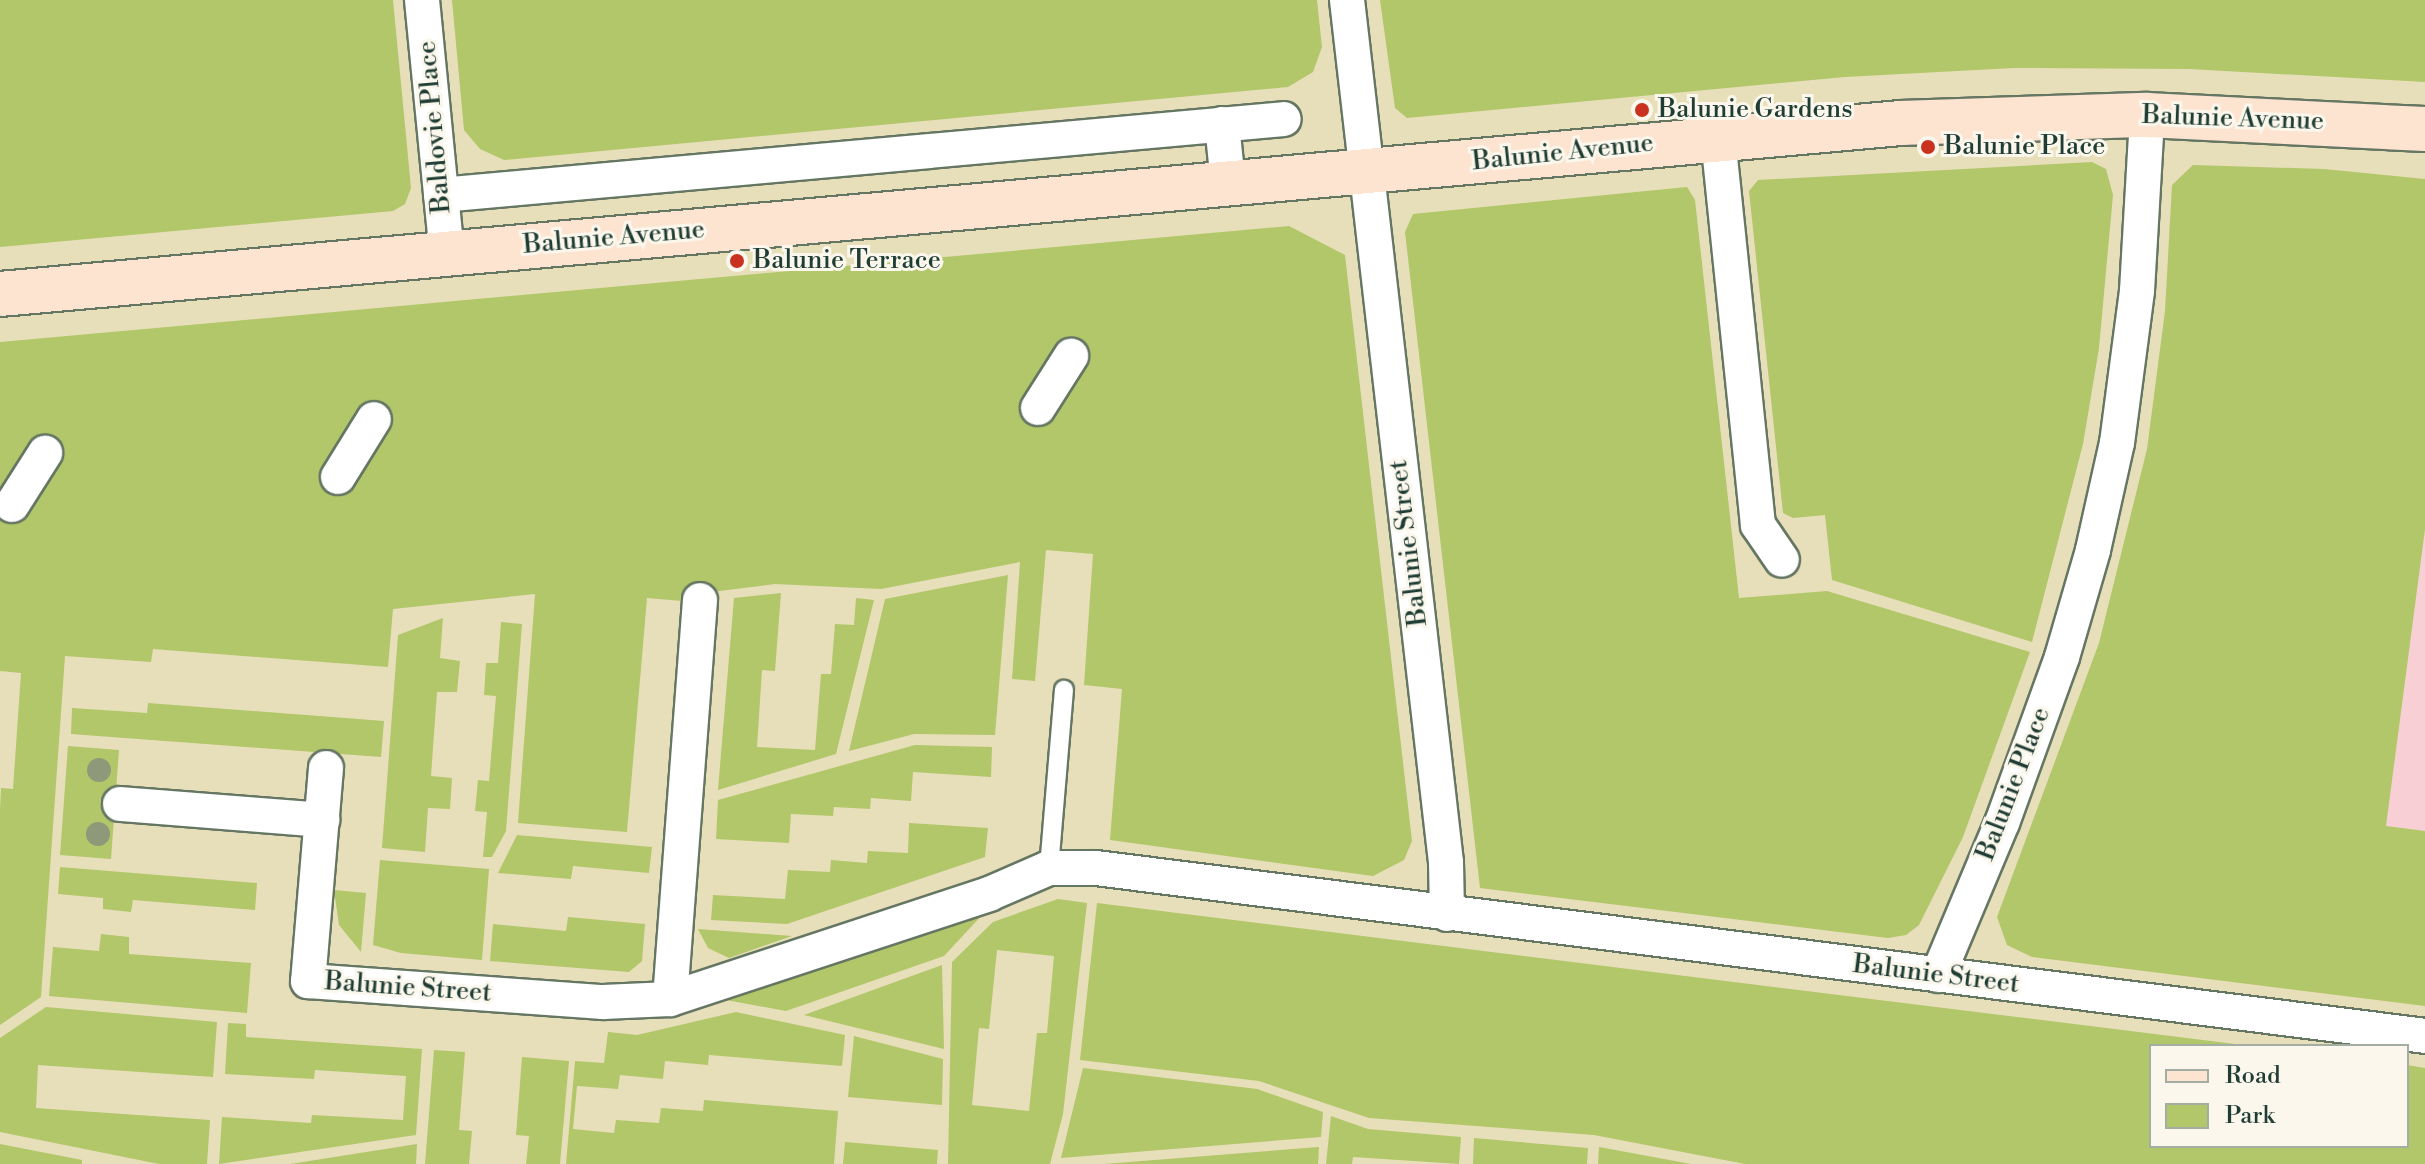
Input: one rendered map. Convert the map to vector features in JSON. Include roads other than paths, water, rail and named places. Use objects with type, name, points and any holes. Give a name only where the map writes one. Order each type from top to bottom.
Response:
[{"type":"street","name":"Baldovie Place","points":[[422,0],[447,254]]},
{"type":"street","name":"Balunie Street","points":[[1347,0],[1446,862],[1447,914]]},
{"type":"street","name":"Balunie Avenue","points":[[0,294],[1718,138],[2037,115],[2147,115],[2425,129]]},
{"type":"street","name":"Balunie Place","points":[[1938,975],[2002,823],[2062,657],[2093,550],[2117,443],[2137,291],[2147,115]]},
{"type":"street","points":[[441,195],[1284,119]]},
{"type":"street","points":[[1222,124],[1228,183]]},
{"type":"street","points":[[1718,138],[1758,525],[1782,560]]},
{"type":"street","points":[[1038,408],[1071,356]]},
{"type":"street","points":[[338,477],[374,419]]},
{"type":"street","points":[[12,505],[45,453]]},
{"type":"street","points":[[670,999],[700,600]]},
{"type":"street","name":"Balunie Street","points":[[326,768],[308,981],[603,1002],[670,999],[989,894],[1049,868],[1096,868],[2425,1036]]},
{"type":"street","points":[[120,804],[322,820]]},
{"type":"lane","points":[[1049,868],[1064,690]]},
{"type":"place","name":"Balunie Gardens","points":[[1642,110]]},
{"type":"place","name":"Balunie Place","points":[[1928,147]]},
{"type":"place","name":"Balunie Terrace","points":[[737,261]]}]
